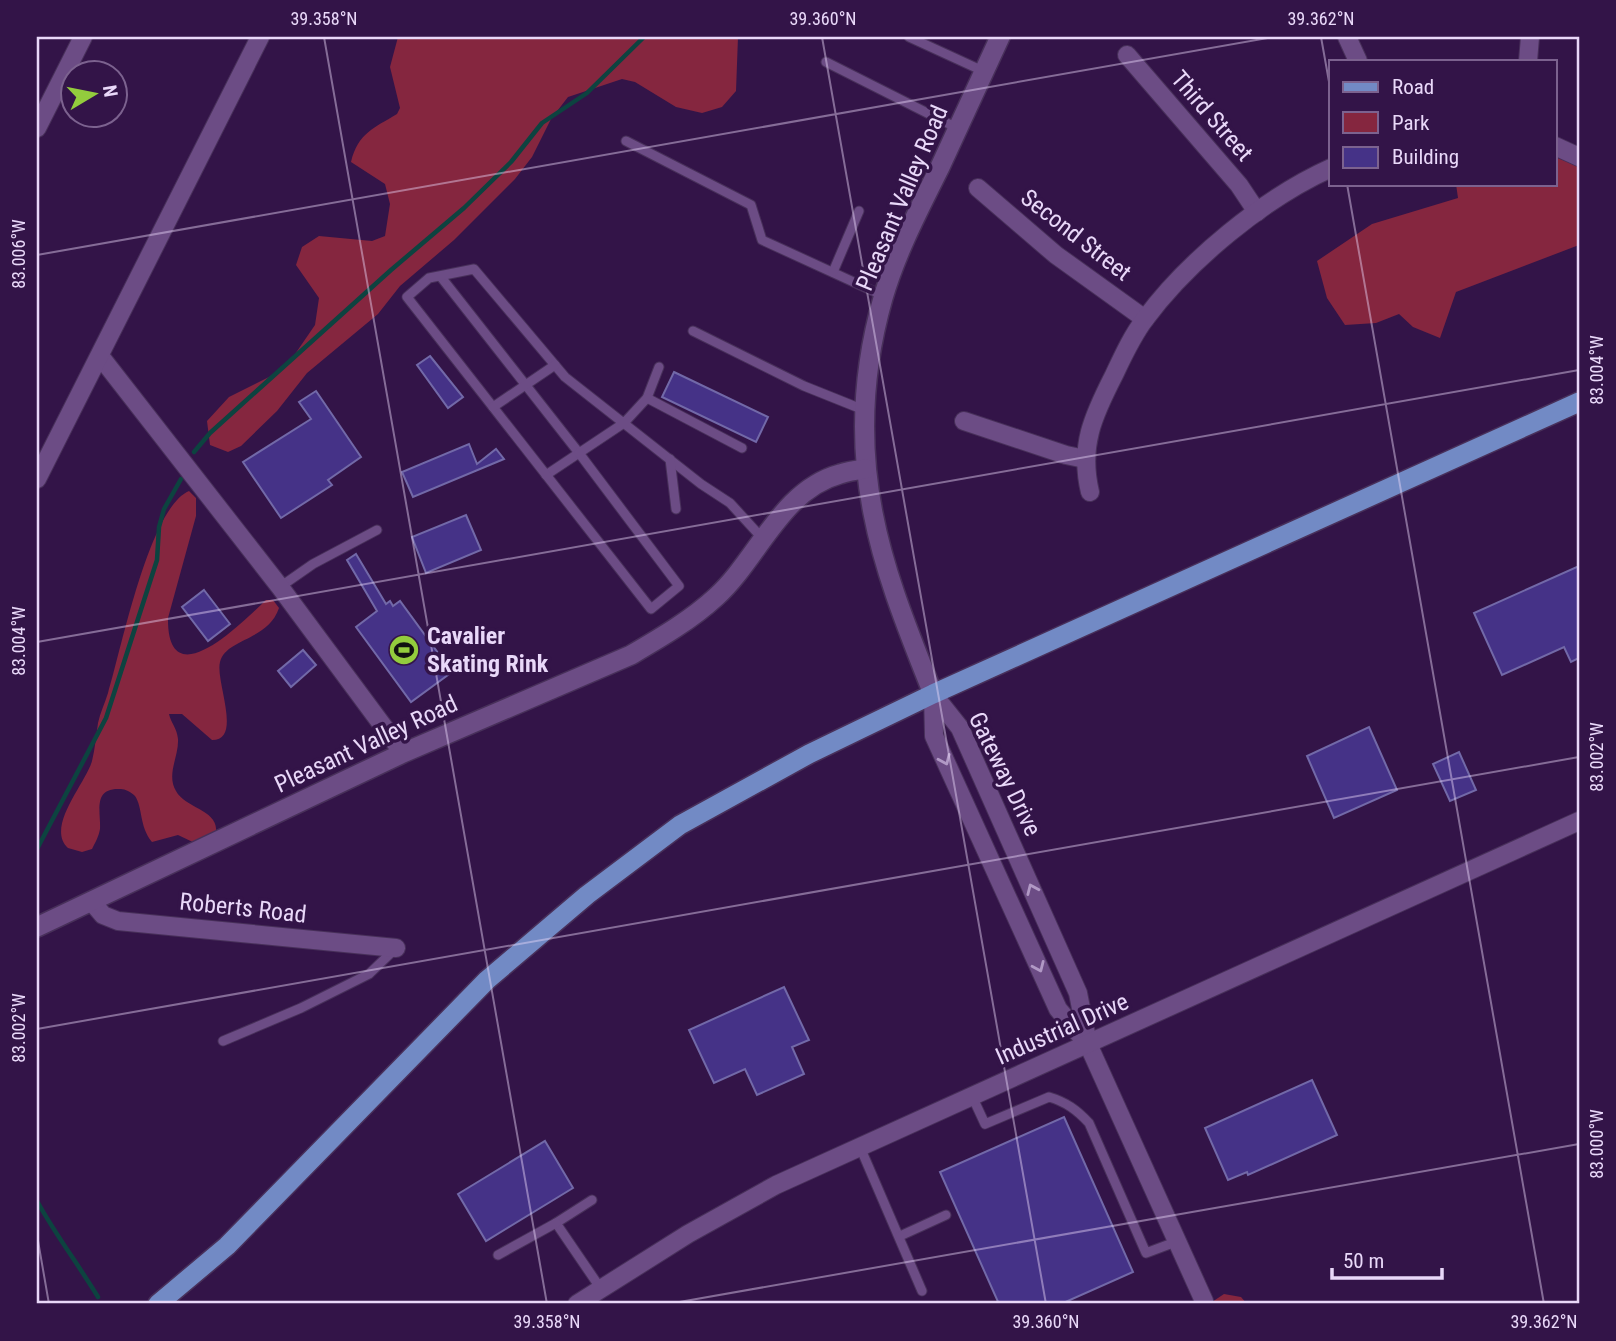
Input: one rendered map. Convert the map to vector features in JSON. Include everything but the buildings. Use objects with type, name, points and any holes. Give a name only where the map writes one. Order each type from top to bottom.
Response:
[{"type":"main road","points":[[158,1304],[227,1246],[487,981],[587,895],[680,825],[808,754],[933,694],[1579,402]]},
{"type":"street","points":[[37,128],[83,37]]},
{"type":"street","points":[[37,479],[260,37]]},
{"type":"street","name":"Pleasant Valley Road","points":[[933,694],[886,566],[873,514],[866,469],[864,410],[872,342],[898,257],[1000,37]]},
{"type":"street","points":[[1347,37],[1358,60]]},
{"type":"street","points":[[1528,60],[1530,37]]},
{"type":"street","name":"Third Street","points":[[1127,55],[1239,185],[1256,212]]},
{"type":"street","points":[[1556,146],[1579,157]]},
{"type":"street","points":[[1090,492],[1085,459],[1087,435],[1101,399],[1145,319],[1193,265],[1256,212],[1329,169]]},
{"type":"street","name":"Second Street","points":[[978,188],[1056,255],[1145,319]]},
{"type":"street","points":[[100,356],[280,587],[403,753]]},
{"type":"street","points":[[964,421],[1085,459]]},
{"type":"street","name":"Pleasant Valley Road","points":[[37,927],[403,753],[631,655],[662,637],[716,597],[804,492],[838,474],[866,469]]},
{"type":"street","name":"Gateway Drive","points":[[933,694],[934,736],[1058,1009],[1088,1044]]},
{"type":"street","name":"Gateway Drive","points":[[933,694],[960,729],[1073,981],[1088,1044],[1204,1301]]},
{"type":"street","name":"Industrial Drive","points":[[577,1304],[732,1208],[860,1147],[1579,821]]},
{"type":"street","name":"Roberts Road","points":[[92,902],[103,915],[118,921],[396,948]]},
{"type":"lane","points":[[909,37],[984,72]]},
{"type":"lane","points":[[827,62],[957,128]]},
{"type":"lane","points":[[625,141],[751,205],[762,240],[884,296]]},
{"type":"lane","points":[[832,272],[859,212]]},
{"type":"lane","points":[[441,277],[679,586],[651,609],[407,297],[429,278],[474,269],[565,377],[730,503],[762,540]]},
{"type":"lane","points":[[693,331],[804,386],[864,410]]},
{"type":"lane","points":[[493,407],[555,365]]},
{"type":"lane","points":[[546,475],[624,423],[648,398],[659,368]]},
{"type":"lane","points":[[648,398],[742,447]]},
{"type":"lane","points":[[670,459],[676,509]]},
{"type":"lane","points":[[280,587],[313,564],[377,530]]},
{"type":"lane","points":[[223,1041],[301,1008],[369,974],[396,948]]},
{"type":"lane","points":[[972,1096],[985,1124],[1049,1097],[1065,1101],[1089,1123],[1146,1253],[1178,1241]]},
{"type":"lane","points":[[860,1147],[922,1291]]},
{"type":"lane","points":[[498,1255],[592,1200]]},
{"type":"lane","points":[[900,1236],[946,1215]]},
{"type":"lane","points":[[556,1223],[601,1289]]},
{"type":"green space","points":[[398,37],[738,37],[736,91],[722,107],[702,113],[676,107],[635,82],[622,79],[568,97],[551,119],[532,157],[515,179],[454,240],[400,286],[378,314],[307,373],[277,411],[241,446],[228,452],[210,445],[207,421],[229,397],[271,376],[291,360],[315,325],[319,298],[296,265],[302,247],[319,236],[372,241],[385,236],[390,204],[385,184],[351,162],[363,138],[397,114],[400,108],[390,67]]},
{"type":"green space","points":[[1556,157],[1579,166],[1579,245],[1456,292],[1440,338],[1413,327],[1399,314],[1376,323],[1345,325],[1327,298],[1317,261],[1372,224],[1458,198],[1456,186],[1556,186]]},
{"type":"green space","points":[[189,491],[196,498],[196,516],[168,618],[171,641],[180,653],[192,654],[208,648],[266,600],[273,600],[279,608],[266,627],[230,648],[220,662],[227,720],[226,730],[221,737],[212,740],[182,714],[169,714],[178,739],[173,785],[180,797],[212,818],[216,831],[197,844],[178,835],[152,842],[145,830],[135,796],[124,790],[112,789],[102,796],[100,802],[100,829],[92,849],[82,852],[68,848],[62,839],[64,817],[92,761],[99,719],[138,583],[161,524],[175,503]]},
{"type":"green space","points":[[1224,1294],[1241,1297],[1247,1304],[1209,1304]]},
{"type":"waterway","points":[[194,452],[210,433],[464,208],[511,162],[542,123],[587,93],[644,37]]},
{"type":"waterway","points":[[37,849],[106,718],[157,560],[159,527],[164,509],[181,479]]},
{"type":"waterway","points":[[37,1201],[98,1297]]},
{"type":"place","name":"Cavalier Skating Rink","points":[[404,650]]}]
